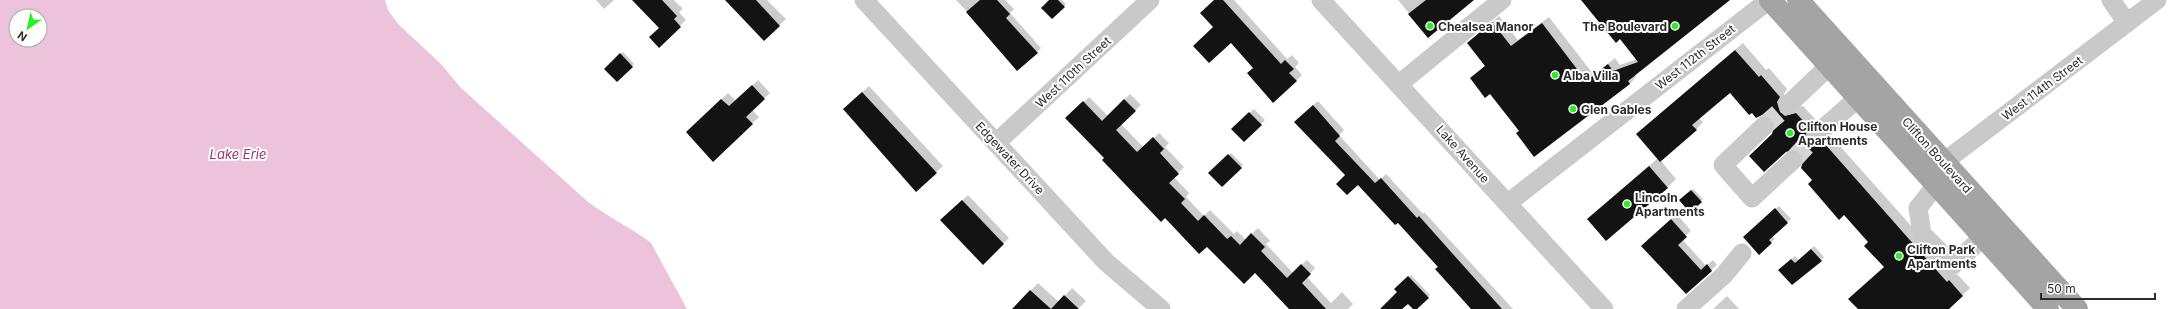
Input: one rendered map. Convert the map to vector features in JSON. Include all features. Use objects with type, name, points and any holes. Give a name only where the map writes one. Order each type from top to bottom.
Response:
[{"type":"main road","name":"Clifton Boulevard","points":[[1769,0],[2048,309]]},
{"type":"main road","name":"Clifton Boulevard","points":[[1798,0],[2077,309]]},
{"type":"street","name":"Edgewater Drive","points":[[864,0],[1106,262],[1162,309]]},
{"type":"street","name":"West 110th Street","points":[[996,143],[1150,0]]},
{"type":"street","points":[[1399,84],[1502,0]]},
{"type":"street","name":"West 112th Street","points":[[1508,203],[1769,0]]},
{"type":"street","points":[[2111,0],[2127,23]]},
{"type":"street","name":"West 114th Street","points":[[1983,237],[1953,265],[1922,234],[1918,208],[1931,180],[1944,162],[2157,0]]},
{"type":"street","name":"Lake Avenue","points":[[1330,3],[1399,84],[1604,309]]},
{"type":"street","points":[[1788,105],[1829,66]]},
{"type":"street","points":[[1816,135],[1858,98]]},
{"type":"street","points":[[1764,126],[1723,165],[1752,198],[1793,160]]},
{"type":"street","points":[[1686,309],[1724,275],[1742,254]]},
{"type":"water","name":"Lake Erie","points":[[0,0],[385,0],[388,10],[398,24],[441,64],[460,87],[587,201],[651,243],[687,309],[0,309]]},
{"type":"building","points":[[632,0],[662,0],[677,16],[674,19],[681,27],[659,48],[649,37],[659,28]]},
{"type":"building","points":[[725,0],[756,0],[780,26],[764,41]]},
{"type":"building","points":[[980,0],[997,0],[1010,14],[1006,18],[1038,53],[1017,71],[966,12]]},
{"type":"building","points":[[1049,0],[1058,0],[1065,7],[1052,19],[1041,8]]},
{"type":"building","points":[[1214,0],[1223,0],[1281,64],[1285,60],[1294,69],[1289,73],[1297,81],[1273,103],[1247,73],[1253,68],[1231,43],[1209,63],[1193,46],[1213,27],[1200,13]]},
{"type":"building","name":"Chealsea Manor","points":[[1426,0],[1474,0],[1428,38],[1408,14]]},
{"type":"building","points":[[1581,0],[1730,0],[1628,81],[1630,84],[1534,157],[1516,133],[1519,131],[1490,94],[1485,98],[1470,78],[1485,66],[1467,43],[1492,22],[1511,46],[1542,23],[1586,81],[1608,64],[1613,71],[1638,62],[1620,39],[1616,43]]},
{"type":"building","points":[[1735,50],[1759,77],[1761,75],[1780,97],[1777,102],[1780,112],[1785,116],[1796,113],[1809,127],[1805,137],[1808,143],[1818,146],[1824,143],[1947,282],[1949,280],[1963,296],[1949,309],[1858,309],[1848,299],[1884,267],[1864,246],[1868,242],[1844,215],[1839,220],[1808,184],[1812,180],[1801,168],[1804,158],[1801,152],[1796,149],[1786,152],[1764,172],[1749,156],[1772,134],[1775,123],[1767,116],[1762,115],[1756,118],[1752,113],[1749,115],[1730,93],[1692,125],[1697,130],[1660,162],[1636,134]]},
{"type":"building","points":[[620,53],[633,67],[617,82],[604,69]]},
{"type":"building","points":[[752,85],[765,99],[746,117],[753,124],[713,162],[686,132],[721,99],[729,106]]},
{"type":"building","points":[[862,92],[937,173],[916,192],[843,109]]},
{"type":"building","points":[[1124,99],[1136,111],[1116,130],[1137,152],[1153,137],[1164,149],[1160,153],[1179,174],[1169,183],[1185,199],[1181,203],[1198,221],[1204,215],[1227,239],[1231,236],[1240,245],[1251,233],[1265,247],[1261,251],[1287,278],[1301,264],[1311,274],[1302,283],[1326,309],[1289,309],[1255,273],[1244,284],[1207,247],[1199,254],[1165,218],[1161,222],[1102,160],[1104,158],[1065,118],[1083,101],[1102,121]]},
{"type":"building","points":[[1313,105],[1340,136],[1335,141],[1375,183],[1381,178],[1417,218],[1419,216],[1502,309],[1471,309],[1435,269],[1438,267],[1398,223],[1395,225],[1358,185],[1347,195],[1336,184],[1345,175],[1294,122]]},
{"type":"building","points":[[1249,112],[1262,125],[1244,142],[1231,129]]},
{"type":"building","points":[[1228,154],[1242,168],[1222,187],[1208,173]]},
{"type":"building","name":"Lincoln Apartments","points":[[1649,166],[1668,188],[1606,241],[1587,219]]},
{"type":"building","points":[[1691,190],[1702,202],[1690,213],[1679,200]]},
{"type":"building","points":[[962,200],[1004,244],[983,265],[940,220]]},
{"type":"building","points":[[1775,208],[1788,223],[1769,240],[1772,243],[1759,255],[1743,237]]},
{"type":"building","points":[[1671,219],[1687,237],[1678,245],[1701,270],[1707,264],[1712,271],[1686,294],[1641,246]]},
{"type":"building","points":[[1811,249],[1822,261],[1792,285],[1778,270],[1791,259],[1795,263]]},
{"type":"building","points":[[1408,276],[1429,298],[1417,309],[1413,309],[1408,304],[1402,309],[1380,309],[1397,292],[1394,289]]},
{"type":"building","points":[[1030,290],[1051,309],[1012,309]]},
{"type":"building","points":[[1064,295],[1079,309],[1051,309]]},
{"type":"tunnel","points":[[1764,126],[1788,105]]},
{"type":"tunnel","points":[[1793,160],[1816,135]]},
{"type":"place","name":"Chealsea Manor","points":[[1430,26]]},
{"type":"place","name":"The Boulevard","points":[[1675,26]]},
{"type":"place","name":"Alba Villa","points":[[1555,75]]},
{"type":"place","name":"Glen Gables","points":[[1573,109]]},
{"type":"place","name":"Clifton House Apartments","points":[[1790,133]]},
{"type":"place","name":"Lincoln Apartments","points":[[1627,204]]},
{"type":"place","name":"Clifton Park Apartments","points":[[1899,256]]}]
